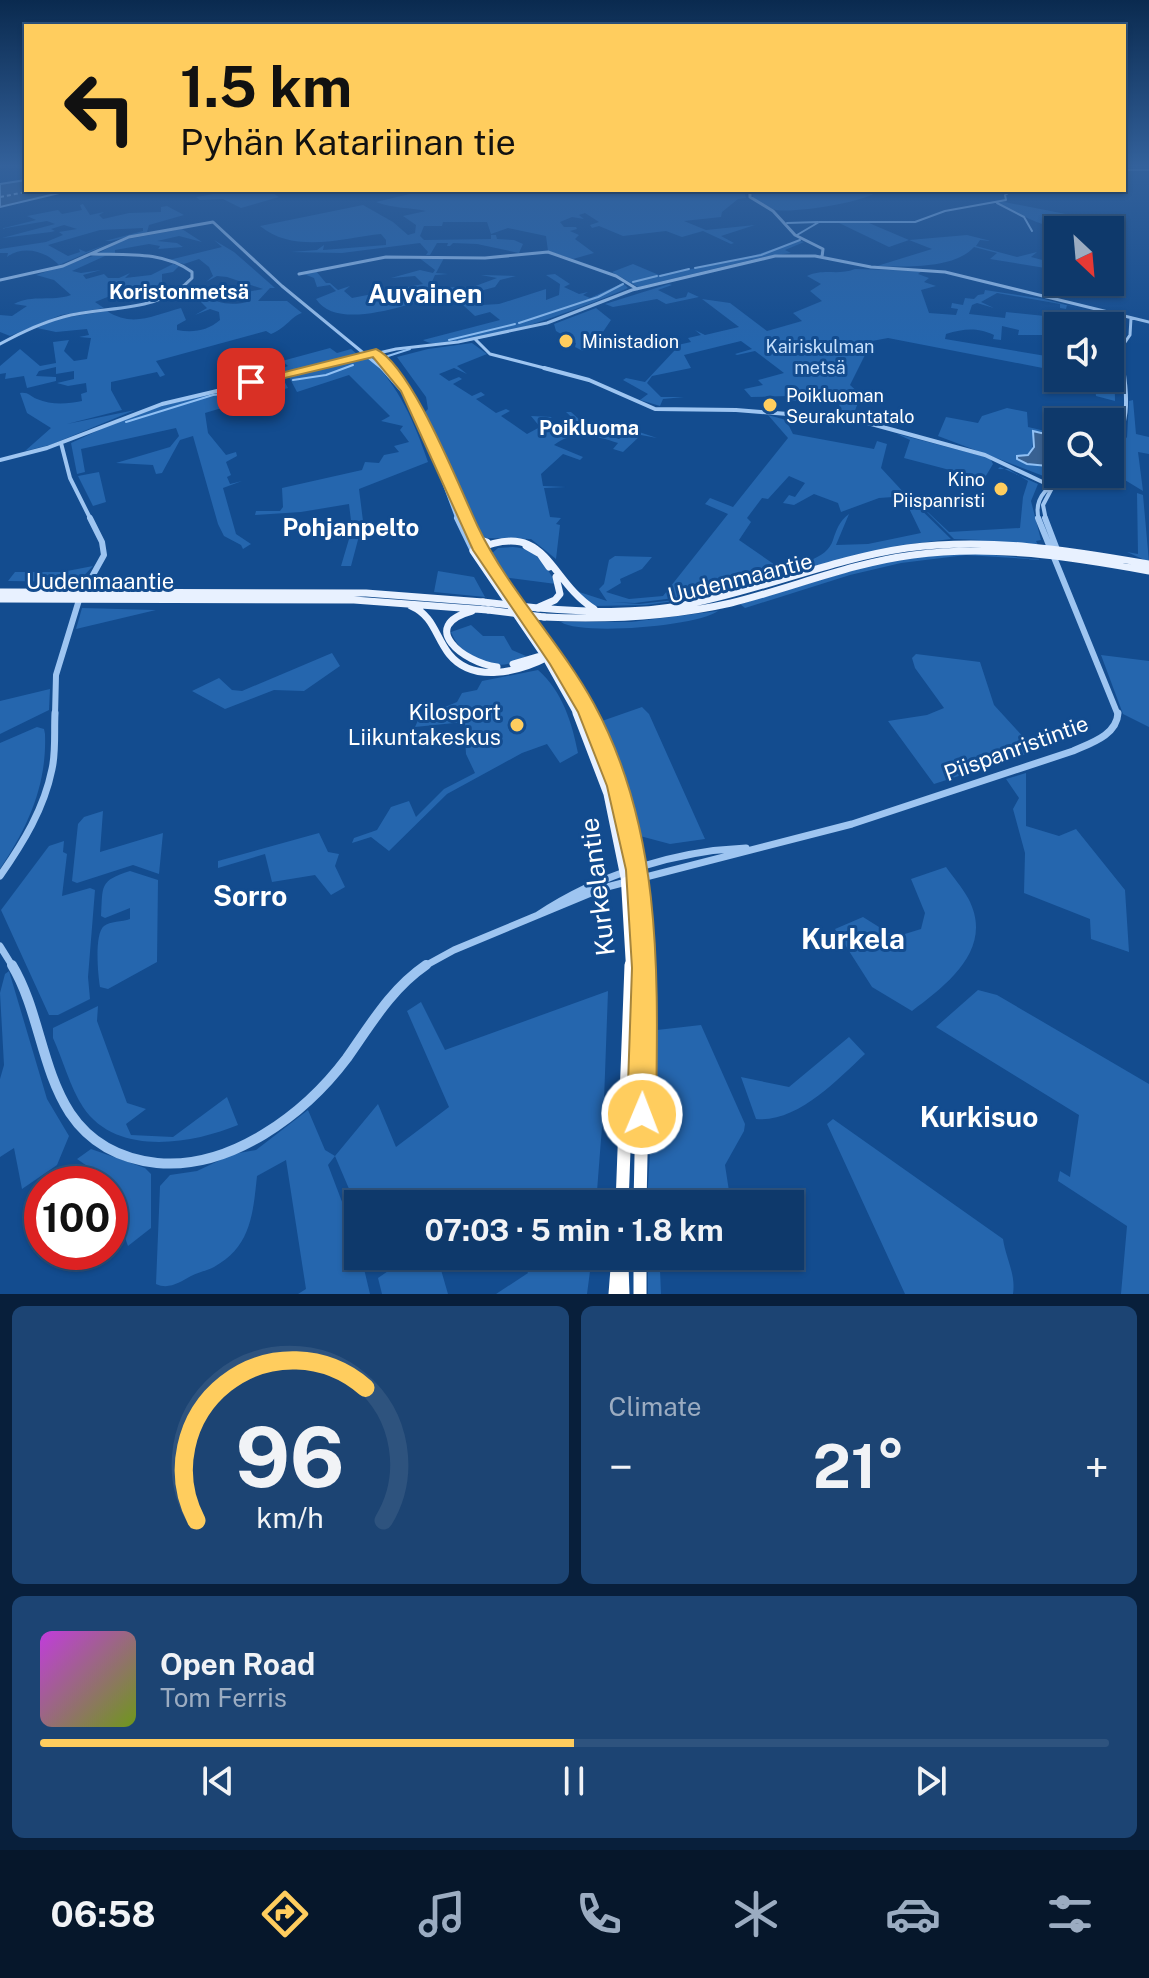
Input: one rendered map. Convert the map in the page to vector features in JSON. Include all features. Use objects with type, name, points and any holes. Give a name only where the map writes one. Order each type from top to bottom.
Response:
[{"type":"highway","name":"Kurkelantie","points":[[623,1190],[632,876]]},
{"type":"highway","name":"Kurkelantie","points":[[632,876],[645,968],[640,1190]]},
{"type":"highway","points":[[615,1294],[618,1270]]},
{"type":"highway","points":[[621,1270],[623,1294]]},
{"type":"highway","points":[[640,1270],[640,1294]]},
{"type":"main road","points":[[474,538],[483,542],[524,542],[541,548],[575,598],[600,612]]},
{"type":"main road","points":[[478,550],[502,542]]},
{"type":"main road","name":"Uudenmaantie","points":[[0,599],[366,593],[600,612],[648,610],[704,600],[856,558],[910,548],[976,544],[1149,564]]},
{"type":"main road","points":[[490,564],[488,553],[494,547]]},
{"type":"main road","points":[[478,550],[527,547],[546,561],[561,590],[555,600],[538,608]]},
{"type":"main road","name":"Kurkelantie","points":[[478,550],[547,655]]},
{"type":"main road","name":"Kurkelantie","points":[[478,550],[532,637],[587,710],[608,756],[625,810],[632,876]]},
{"type":"main road","name":"Uudenmaantie","points":[[0,592],[396,602],[544,617],[630,619],[690,612],[861,565],[916,555],[1055,551],[1149,571]]},
{"type":"main road","points":[[396,602],[428,615],[449,654],[465,667],[479,671],[507,670],[547,655]]},
{"type":"main road","points":[[488,610],[461,613],[450,620],[447,633],[456,651],[468,661],[483,666],[547,655]]},
{"type":"main road","points":[[526,661],[532,637]]},
{"type":"street","name":"Kurkelantie","points":[[92,254],[129,237],[200,224]]},
{"type":"street","name":"Kurkelantie","points":[[216,224],[278,281],[373,353]]},
{"type":"street","points":[[785,224],[795,235],[823,249],[822,257]]},
{"type":"street","points":[[299,274],[382,257],[485,258],[548,252],[620,277],[637,289]]},
{"type":"street","points":[[0,280],[57,268],[92,254],[167,261],[187,267],[192,272],[192,278],[181,290],[162,299],[67,316],[0,344]]},
{"type":"street","points":[[0,460],[61,443],[150,407],[373,353],[475,339],[547,323],[637,289],[768,257],[822,257],[871,267],[927,269],[1149,322]]},
{"type":"street","points":[[1124,342],[1130,335],[1131,318]]},
{"type":"street","name":"Kurkelantie","points":[[334,325],[358,339]]},
{"type":"street","points":[[475,339],[493,355],[589,380],[655,409],[845,417],[985,455],[1044,483]]},
{"type":"street","name":"Kurkelantie","points":[[366,346],[412,402],[478,550]]},
{"type":"street","points":[[1124,386],[1127,420],[1124,431]]},
{"type":"street","points":[[0,876],[35,821],[49,780],[56,675],[82,596],[104,555],[102,542],[70,478],[61,443]]},
{"type":"street","name":"Kurkelantie","points":[[440,465],[452,508],[478,550]]},
{"type":"street","name":"Piispanristintie","points":[[0,946],[15,971],[66,1110],[87,1137],[114,1152],[149,1163],[175,1164],[231,1150],[279,1125],[320,1090],[383,1004],[413,975],[453,951],[632,876],[820,833],[1073,751],[1108,733],[1119,717],[1116,705],[1055,551],[1039,522],[1037,509],[1040,496],[1048,488]]},
{"type":"green space","points":[[54,224],[151,224],[147,232],[111,241],[105,241],[143,231],[143,228],[100,230],[48,245],[68,256],[80,252],[79,249],[86,252],[110,243],[59,265],[48,256],[34,251],[20,251],[7,257],[8,253],[0,253],[0,249],[46,242],[63,235],[59,232],[77,229],[64,225],[51,229],[55,231],[51,232],[2,238]]},
{"type":"green space","points":[[396,224],[408,235],[415,233],[416,225],[442,224],[424,226],[420,236],[424,240],[491,239],[491,235],[496,235],[497,239],[523,244],[519,253],[477,244],[453,243],[447,246],[448,243],[437,243],[430,255],[426,255],[428,252],[420,243],[342,253],[291,252],[317,250],[324,245],[323,250],[386,245],[386,240],[381,234],[305,242],[274,235],[260,226]]},
{"type":"green space","points":[[488,224],[562,224],[576,227],[570,231],[579,235],[575,239],[594,253],[573,259],[548,251],[546,236],[508,228],[491,234]]},
{"type":"green space","points":[[692,224],[706,230],[755,225],[721,236],[734,243],[731,244],[703,231],[682,237],[666,231],[623,236],[590,225]]},
{"type":"green space","points":[[842,224],[872,224],[909,240],[889,247]]},
{"type":"green space","points":[[182,229],[202,242],[179,236],[157,241],[177,243],[183,247],[158,249],[160,246],[149,244],[115,250],[115,254],[97,254],[123,240]]},
{"type":"green space","points":[[967,235],[991,241],[980,240],[976,246],[1017,257],[1037,252],[1031,257],[1044,260],[1044,268],[990,259],[997,253],[974,247],[942,263],[877,266],[932,249],[909,240]]},
{"type":"green space","points":[[214,240],[234,252],[275,288],[270,288],[258,301],[287,301],[302,313],[271,334],[266,331],[156,361],[165,375],[160,377],[157,372],[111,382],[111,390],[122,410],[67,424],[135,410],[50,445],[25,451],[51,428],[27,413],[20,393],[48,402],[76,402],[82,401],[81,394],[87,392],[86,383],[68,386],[57,383],[74,379],[74,371],[56,374],[56,367],[39,371],[36,376],[56,377],[56,381],[27,388],[24,376],[5,379],[6,373],[0,374],[0,366],[20,349],[40,366],[56,363],[53,342],[69,340],[64,351],[74,361],[87,359],[91,338],[79,337],[89,335],[87,329],[56,332],[37,328],[57,319],[107,311],[126,319],[135,319],[181,308],[186,320],[177,325],[177,330],[210,327],[220,320],[219,312],[210,309],[195,315],[207,308],[197,298],[181,291],[197,292],[218,302],[238,304],[251,301],[243,297],[247,292],[263,289],[227,277],[217,276],[206,282],[213,276],[209,267],[199,259],[184,264],[169,260],[222,247]]},
{"type":"green space","points":[[804,242],[785,250],[791,253],[638,287],[612,272],[633,264],[659,275],[739,260]]},
{"type":"green space","points":[[93,256],[105,256],[72,271],[101,270],[83,275],[86,279],[104,274],[108,278],[119,278],[130,273],[125,278],[151,275],[173,264],[179,266],[173,272],[162,274],[162,285],[148,295],[130,294],[120,288],[110,290],[110,296],[95,302],[104,308],[61,315],[10,336],[0,332],[0,315],[12,316],[27,306],[14,304],[28,299],[71,295],[54,280],[36,275]]},
{"type":"green space","points":[[418,257],[444,258],[436,273],[448,274],[435,275],[430,286],[470,288],[497,278],[481,275],[516,276],[500,280],[495,287],[469,294],[482,305],[499,304],[546,289],[546,300],[559,295],[560,284],[546,275],[555,274],[570,284],[564,287],[579,294],[588,292],[583,295],[590,298],[623,283],[628,288],[524,327],[463,342],[439,344],[423,340],[500,320],[490,312],[475,316],[452,295],[445,294],[377,312],[341,314],[327,309],[316,299],[336,291],[330,285],[317,287],[314,278],[304,274],[316,271],[326,283],[330,283],[338,290],[350,286],[344,291],[352,298],[423,284],[415,276],[391,278],[420,270],[433,273],[435,270]]},
{"type":"green space","name":"Kairiskulman metsä","points":[[855,269],[922,271],[918,274],[929,278],[924,282],[936,286],[921,290],[929,313],[956,315],[958,309],[951,308],[952,303],[963,305],[965,298],[974,299],[984,294],[985,290],[1067,305],[1066,309],[1060,308],[1060,304],[997,293],[981,302],[994,308],[977,303],[972,305],[969,314],[1005,318],[1006,312],[1044,316],[1044,335],[1018,335],[1019,330],[1002,326],[1001,340],[993,339],[994,335],[988,332],[976,330],[946,334],[945,339],[1044,356],[1044,368],[888,338],[872,341],[850,385],[861,395],[854,413],[838,413],[840,403],[815,399],[811,403],[790,400],[788,396],[751,397],[744,389],[763,385],[758,380],[784,373],[755,351],[735,354],[752,349],[741,341],[684,355],[691,368],[652,376],[647,383],[661,397],[684,397],[663,399],[660,406],[640,400],[648,394],[623,380],[645,382],[675,350],[673,346],[691,342],[688,338],[701,335],[695,330],[705,335],[739,327],[702,299],[730,303],[767,331],[802,321],[793,313],[822,301],[810,291],[821,284],[807,276]]},
{"type":"green space","points":[[672,285],[658,290],[676,299],[686,297],[688,292],[699,297],[666,304],[657,299],[613,307],[605,304]]},
{"type":"green space","points":[[596,308],[611,320],[592,348],[583,351],[556,331],[554,324]]},
{"type":"green space","points":[[472,343],[487,354],[457,366],[467,374],[454,368],[439,374],[449,381],[459,377],[462,379],[453,384],[472,396],[481,392],[485,395],[476,399],[496,413],[506,409],[510,411],[501,416],[527,434],[540,427],[531,416],[552,417],[541,423],[551,430],[581,426],[566,412],[571,412],[581,421],[608,422],[605,434],[619,439],[630,429],[657,438],[641,435],[623,452],[613,449],[618,443],[594,437],[569,437],[554,445],[583,457],[580,460],[563,454],[541,474],[543,486],[566,487],[544,488],[550,517],[561,518],[556,524],[560,525],[556,559],[531,539],[479,538],[422,415],[428,409],[426,397],[397,357]]},
{"type":"green space","points":[[330,348],[337,353],[351,349],[357,354],[251,380],[248,374],[265,367],[272,372],[288,366],[282,361]]},
{"type":"green space","points":[[368,357],[389,380],[405,406],[428,462],[359,489],[363,521],[351,566],[341,566],[352,529],[349,504],[255,515],[256,511],[280,511],[283,507],[282,488],[362,470],[365,462],[379,463],[384,455],[399,452],[394,446],[409,442],[400,430],[403,426],[381,421],[390,416],[349,375],[297,392],[288,375]]},
{"type":"green space","points":[[282,377],[288,388],[205,413],[208,433],[226,455],[236,452],[237,456],[226,462],[231,475],[227,477],[230,484],[242,481],[223,488],[236,534],[251,544],[243,549],[224,536],[218,524],[193,436],[180,440],[162,473],[156,474],[153,465],[116,463],[170,447],[179,436],[176,428],[81,449],[85,472],[77,474],[71,443],[161,406]]},
{"type":"green space","points":[[1096,392],[1115,392],[1115,401],[1096,396]]},
{"type":"green space","points":[[1133,400],[1136,434],[1149,437],[1149,454],[1138,452],[1143,491],[1124,479],[1124,441],[1127,437],[1129,401]]},
{"type":"green space","points":[[1007,408],[1027,412],[1028,427],[1044,433],[1038,431],[1033,434],[1032,451],[1028,455],[1020,455],[1027,464],[1044,466],[1044,476],[938,436],[946,417],[978,423],[982,416]]},
{"type":"green space","points":[[768,415],[786,420],[793,434],[874,449],[877,441],[887,444],[881,468],[907,496],[879,498],[841,512],[838,503],[814,494],[794,505],[783,503],[789,495],[795,497],[805,483],[789,476],[768,499],[762,498],[747,518],[751,522],[739,540],[778,567],[818,557],[830,547],[840,523],[849,514],[836,545],[868,544],[921,533],[905,500],[911,500],[951,539],[894,546],[981,540],[954,539],[915,500],[949,532],[1020,528],[1028,481],[1018,475],[1038,484],[1031,501],[1041,540],[1036,541],[1038,545],[971,544],[905,549],[840,560],[775,577],[795,569],[750,578],[704,588],[698,591],[720,585],[726,590],[635,603],[611,602],[639,604],[710,596],[646,605],[593,606],[576,591],[607,601],[599,589],[604,584],[609,560],[615,556],[652,557],[642,569],[620,579],[621,583],[606,592],[629,599],[663,596],[728,514],[705,504],[710,498],[733,507],[788,438]]},
{"type":"green space","points":[[897,434],[990,458],[993,464],[984,479],[904,458],[910,440]]},
{"type":"green space","points":[[99,472],[106,502],[93,506],[78,476]]},
{"type":"green space","points":[[1137,493],[1143,495],[1149,562],[1127,552],[1138,554]]},
{"type":"green space","points":[[513,547],[534,554],[556,584],[503,577],[491,554],[498,548]]},
{"type":"green space","points":[[939,554],[984,554],[1045,560],[966,555],[901,563],[850,575],[745,608],[740,604],[874,564]]},
{"type":"green space","points":[[93,566],[78,582],[8,581],[15,572],[62,572]]},
{"type":"green space","points":[[438,571],[474,577],[485,597],[434,592]]},
{"type":"green space","points":[[82,608],[156,610],[76,629]]},
{"type":"green space","points":[[718,611],[665,625],[614,629],[561,622],[631,622]]},
{"type":"green space","points":[[471,625],[483,636],[504,636],[512,650],[526,656],[504,665],[493,665],[472,657],[456,642],[451,632]]},
{"type":"green space","points":[[332,653],[340,666],[304,691],[274,690],[225,709],[192,691],[219,678],[232,690],[242,691]]},
{"type":"green space","points":[[916,654],[980,662],[994,705],[1036,751],[934,784],[888,721],[927,715],[944,708],[915,668],[912,658]]},
{"type":"green space","points":[[1101,655],[1149,661],[1149,727],[1123,714]]},
{"type":"green space","name":"Kilosport Liikuntakeskus","points":[[538,670],[554,687],[565,708],[578,753],[560,763],[547,744],[522,753],[447,794],[389,851],[371,837],[352,843],[354,838],[377,830],[391,807],[409,801],[416,817],[444,789],[475,773],[466,754],[464,722],[415,727],[419,718],[457,702],[462,693],[477,690],[482,681]]},
{"type":"green space","points":[[50,689],[49,710],[0,734],[0,701]]},
{"type":"green space","points":[[642,707],[649,714],[705,839],[670,844],[640,836],[629,795],[602,721]]},
{"type":"green space","points":[[37,727],[44,729],[45,734],[39,788],[27,821],[0,869],[0,743]]},
{"type":"green space","points":[[1026,773],[1026,826],[1059,836],[1076,829],[1125,890],[1129,952],[1091,939],[1090,919],[1024,893],[1025,853],[1013,809],[1019,798],[1006,779]]},
{"type":"green space","points":[[103,811],[100,852],[163,833],[159,874],[133,865],[77,883],[72,881],[78,824],[84,817]]},
{"type":"green space","points":[[319,833],[328,852],[339,854],[335,866],[345,887],[331,895],[315,875],[272,882],[265,854],[218,868],[218,861]]},
{"type":"green space","points":[[64,841],[63,852],[67,854],[62,896],[90,888],[95,890],[88,977],[90,999],[58,1015],[49,1015],[1,910],[49,846]]},
{"type":"green space","points":[[946,867],[968,898],[975,916],[976,933],[972,949],[953,977],[912,1011],[872,987],[835,929],[863,917],[895,937],[921,929],[925,913],[911,879]]},
{"type":"green space","points":[[130,871],[158,880],[157,962],[108,989],[100,987],[99,937],[107,924],[130,919],[130,908],[105,918],[101,916],[103,891],[108,881]]},
{"type":"green space","points":[[9,971],[47,1099],[69,1136],[56,1166],[24,1166],[22,1189],[14,1148],[0,1157],[0,1079],[4,1065],[0,993],[5,974]]},
{"type":"green space","points":[[978,990],[997,995],[1149,1084],[1149,1294],[1121,1294],[1127,1226],[1058,1181],[1060,1171],[1070,1177],[1079,1115],[936,1027]]},
{"type":"green space","points":[[608,991],[597,1190],[349,1190],[335,1156],[378,1104],[396,1147],[449,1107],[407,1011],[421,1002],[445,1050]]},
{"type":"green space","points":[[98,1006],[97,1021],[127,1103],[146,1109],[126,1124],[131,1135],[173,1137],[227,1097],[238,1125],[199,1137],[156,1142],[115,1134],[97,1123],[74,1091],[53,1038],[53,1028]]},
{"type":"green space","points":[[701,1025],[745,1124],[725,1165],[729,1190],[648,1190],[657,1030]]},
{"type":"green space","points":[[849,1037],[865,1054],[842,1076],[801,1107],[771,1118],[756,1119],[741,1077],[789,1087]]},
{"type":"green space","points":[[308,1110],[325,1150],[335,1156],[328,1165],[344,1207],[344,1270],[364,1270],[370,1294],[298,1294],[306,1289],[286,1160],[257,1176],[248,1228],[236,1250],[211,1268],[174,1284],[156,1284],[160,1186],[170,1175],[197,1171],[233,1154],[256,1150]]},
{"type":"green space","points":[[833,1119],[1003,1239],[1012,1273],[1013,1294],[905,1294],[827,1124]]},
{"type":"green space","points":[[91,1149],[145,1168],[151,1174],[151,1228],[128,1246],[128,1166],[87,1166],[77,1159]]},
{"type":"green space","points":[[390,1270],[441,1270],[448,1294],[382,1294],[378,1278]]},
{"type":"green space","points":[[527,1270],[590,1270],[587,1294],[496,1294],[528,1273]]},
{"type":"green space","points":[[648,1270],[660,1270],[661,1294],[648,1294]]},
{"type":"shaded area","points":[[1033,431],[1044,434],[1044,466],[1027,464],[1017,459],[1017,456],[1028,455],[1034,447]]},
{"type":"waterway","points":[[797,235],[815,224]]},
{"type":"waterway","points":[[1028,224],[1032,231]]},
{"type":"waterway","points":[[695,268],[761,255],[800,240]]},
{"type":"waterway","points":[[660,276],[689,269]]},
{"type":"waterway","points":[[633,282],[657,276]]},
{"type":"waterway","points":[[519,323],[598,297],[623,284]]},
{"type":"waterway","points":[[449,340],[515,324]]},
{"type":"waterway","points":[[388,356],[410,349]]},
{"type":"waterway","points":[[293,380],[326,375],[353,365]]},
{"type":"waterway","points":[[126,422],[213,395],[269,389],[284,383]]},
{"type":"place","name":"Ministadion","points":[[566,341]]},
{"type":"place","name":"Poikluoman Seurakuntatalo","points":[[770,405]]},
{"type":"place","name":"Kino Piispanristi","points":[[1001,489]]},
{"type":"place","name":"Kilosport Liikuntakeskus","points":[[517,725]]},
{"type":"district","name":"Koristonmetsä","points":[[179,292]]},
{"type":"district","name":"Auvainen","points":[[425,293]]},
{"type":"district","name":"Poikluoma","points":[[589,428]]},
{"type":"district","name":"Pohjanpelto","points":[[351,527]]},
{"type":"district","name":"Sorro","points":[[250,895]]},
{"type":"district","name":"Kurkela","points":[[853,938]]},
{"type":"district","name":"Kurkisuo","points":[[979,1116]]},
{"type":"route","points":[[251,382],[376,353],[406,390],[481,550],[577,691],[608,756],[625,810],[637,870],[645,968],[642,1114]]}]
